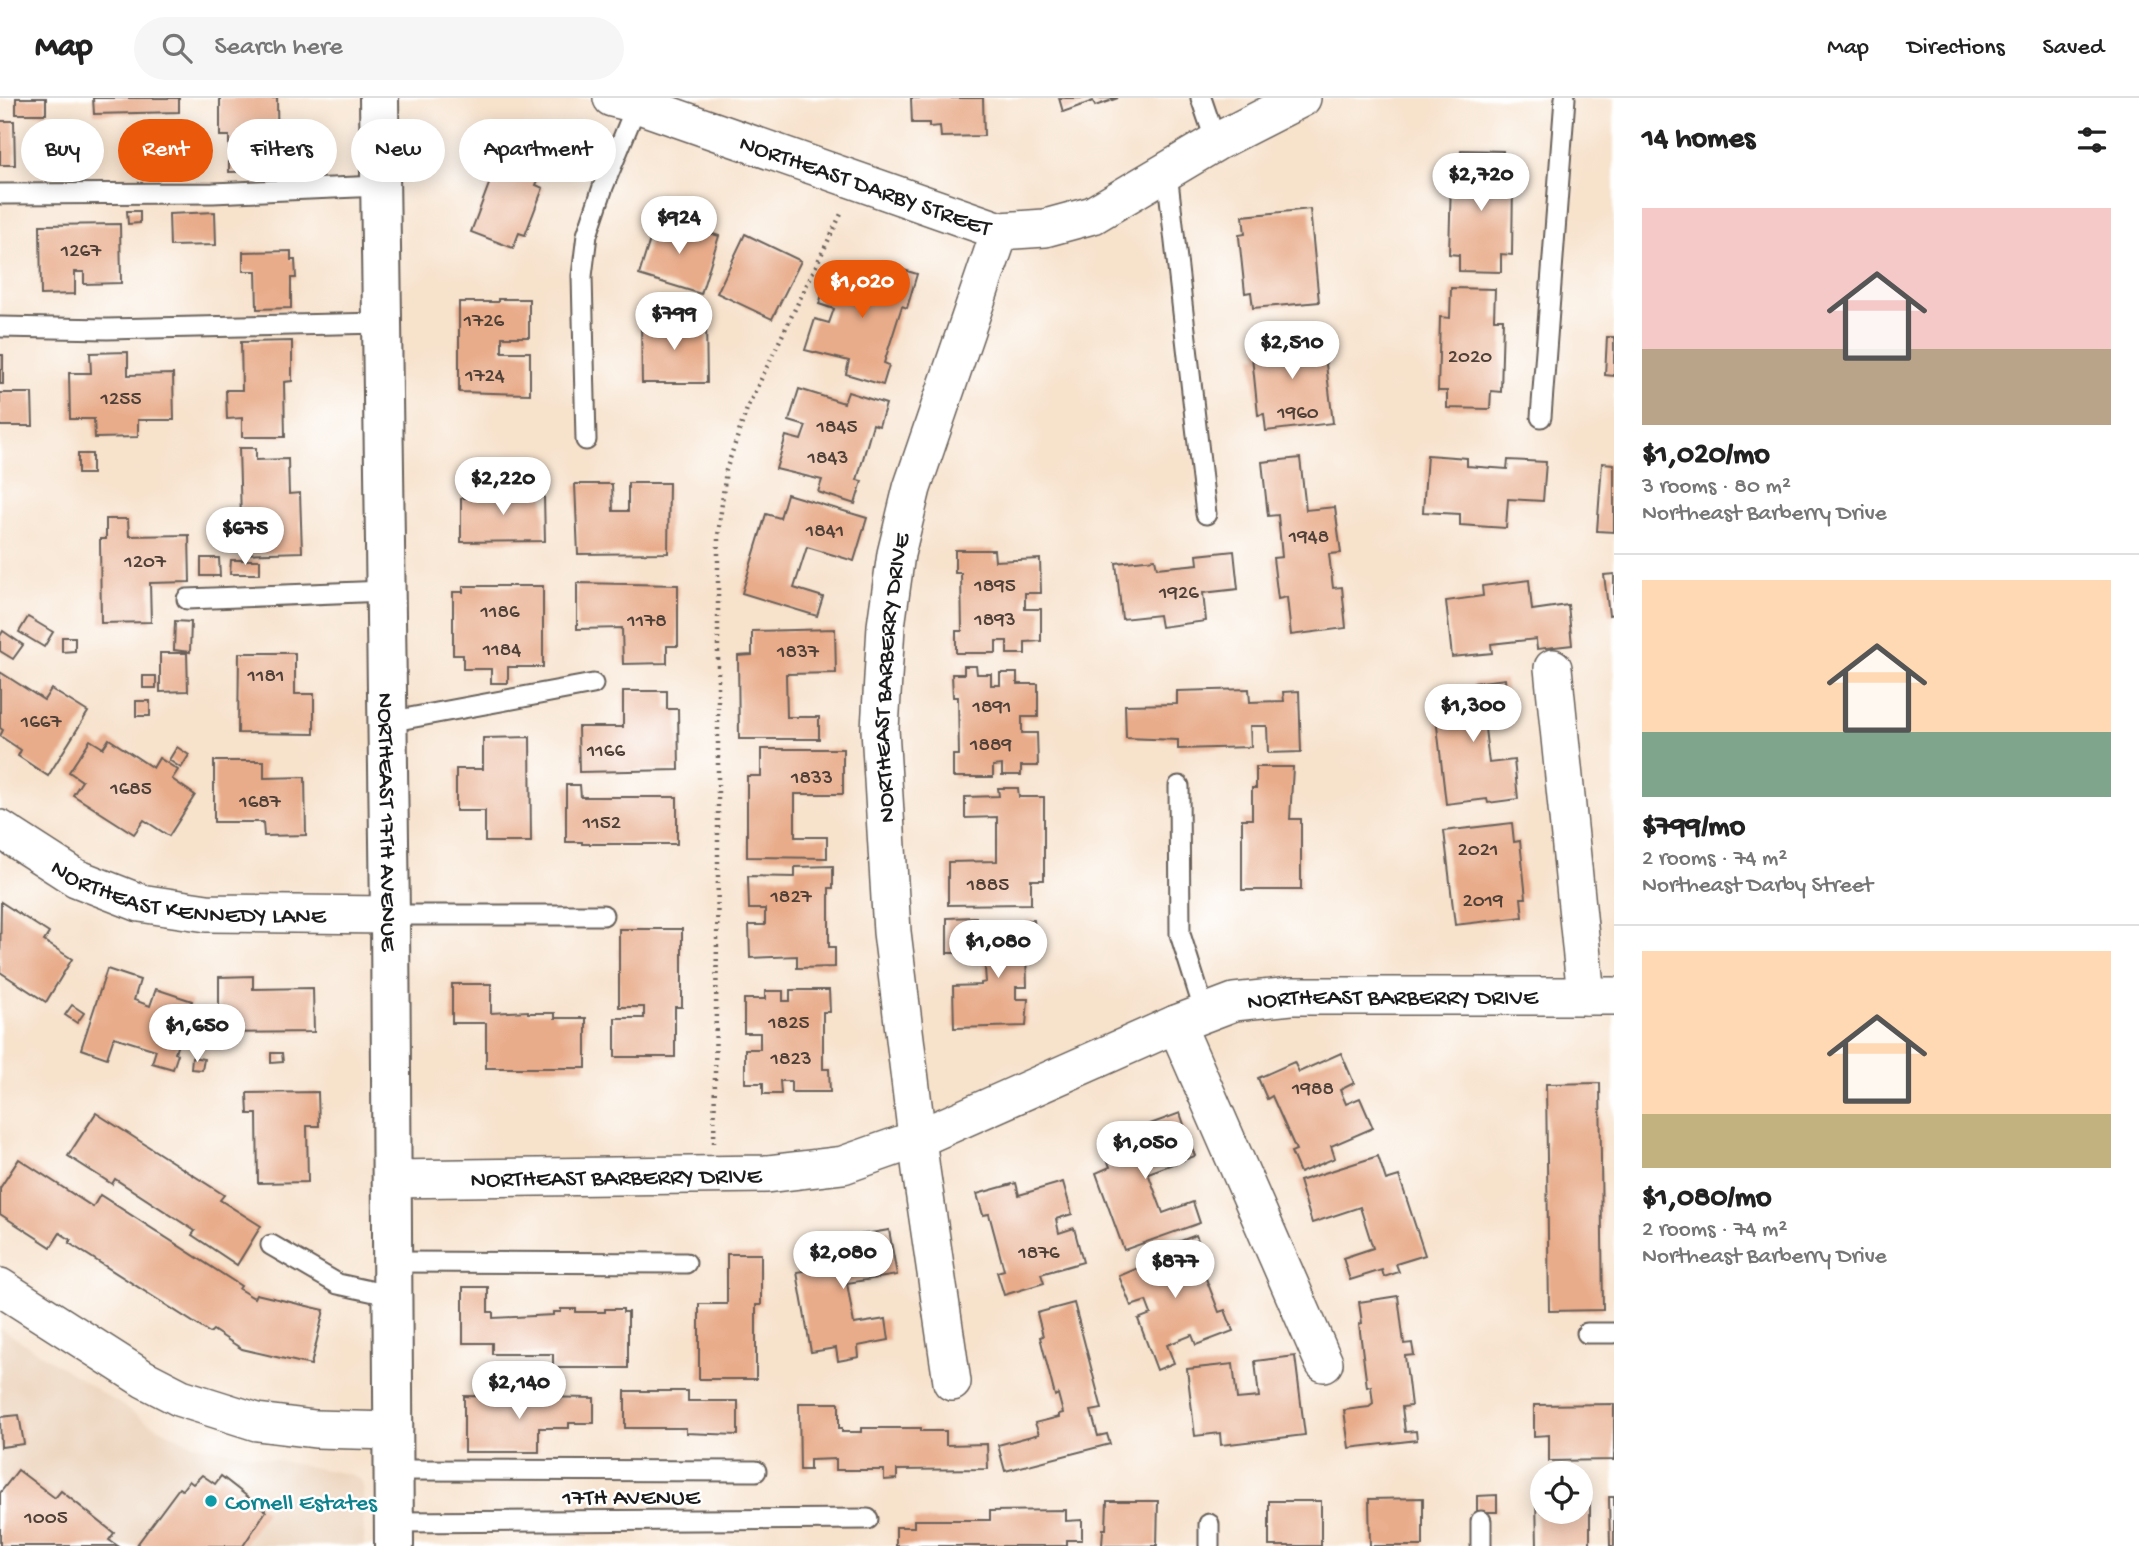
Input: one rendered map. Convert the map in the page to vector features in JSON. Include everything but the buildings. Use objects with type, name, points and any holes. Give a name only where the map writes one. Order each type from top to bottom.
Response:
[{"type":"street","name":"NORTHEAST 17TH AVENUE","points":[[379,98],[388,722],[394,1534]]},
{"type":"street","name":"NORTHEAST DARBY STREET","points":[[625,101],[1000,231],[1045,228],[1093,215],[1216,142],[1302,98]]},
{"type":"street","name":"NORTHEAST BARBERRY DRIVE","points":[[952,1382],[917,1139],[891,919],[880,730],[886,626],[896,554],[912,488],[1000,231]]},
{"type":"street","points":[[1553,668],[1600,996]]},
{"type":"street","name":"NORTHEAST KENNEDY LANE","points":[[0,829],[76,878],[140,903],[207,913],[390,915]]},
{"type":"street","name":"NORTHEAST BARBERRY DRIVE","points":[[392,1179],[767,1174],[844,1165],[917,1139],[1234,1002],[1292,996],[1600,996]]},
{"type":"street","points":[[1191,1019],[1324,1363]]},
{"type":"street","points":[[0,1287],[144,1378],[181,1398],[257,1422],[315,1429],[393,1430]]},
{"type":"lane","points":[[1201,98],[1216,142]]},
{"type":"lane","points":[[1541,417],[1565,98]]},
{"type":"lane","points":[[586,440],[582,276],[587,235],[603,187],[625,101]]},
{"type":"lane","points":[[1167,172],[1206,514]]},
{"type":"lane","points":[[0,194],[213,193],[380,186]]},
{"type":"lane","points":[[0,327],[107,329],[382,323]]},
{"type":"lane","points":[[187,598],[386,591]]},
{"type":"lane","points":[[388,722],[593,684]]},
{"type":"lane","points":[[1179,786],[1180,934],[1191,1019]]},
{"type":"lane","points":[[390,915],[603,915]]},
{"type":"lane","points":[[271,1245],[338,1284],[686,1264]]},
{"type":"lane","points":[[1587,1333],[1614,1333]]},
{"type":"lane","points":[[393,1470],[755,1471]]},
{"type":"lane","name":"17TH AVENUE","points":[[394,1534],[869,1518]]},
{"type":"lane","points":[[1481,1521],[1481,1546]]},
{"type":"lane","points":[[1209,1524],[1209,1546]]},
{"type":"path","points":[[714,1144],[718,874],[718,537],[726,470],[748,406],[842,211]]},
{"type":"shaded area","points":[[0,1328],[151,1424],[192,1444],[353,1475],[361,1480],[363,1487],[364,1546],[0,1546]]},
{"type":"place","name":"Cornell Estates","points":[[211,1501]]}]
